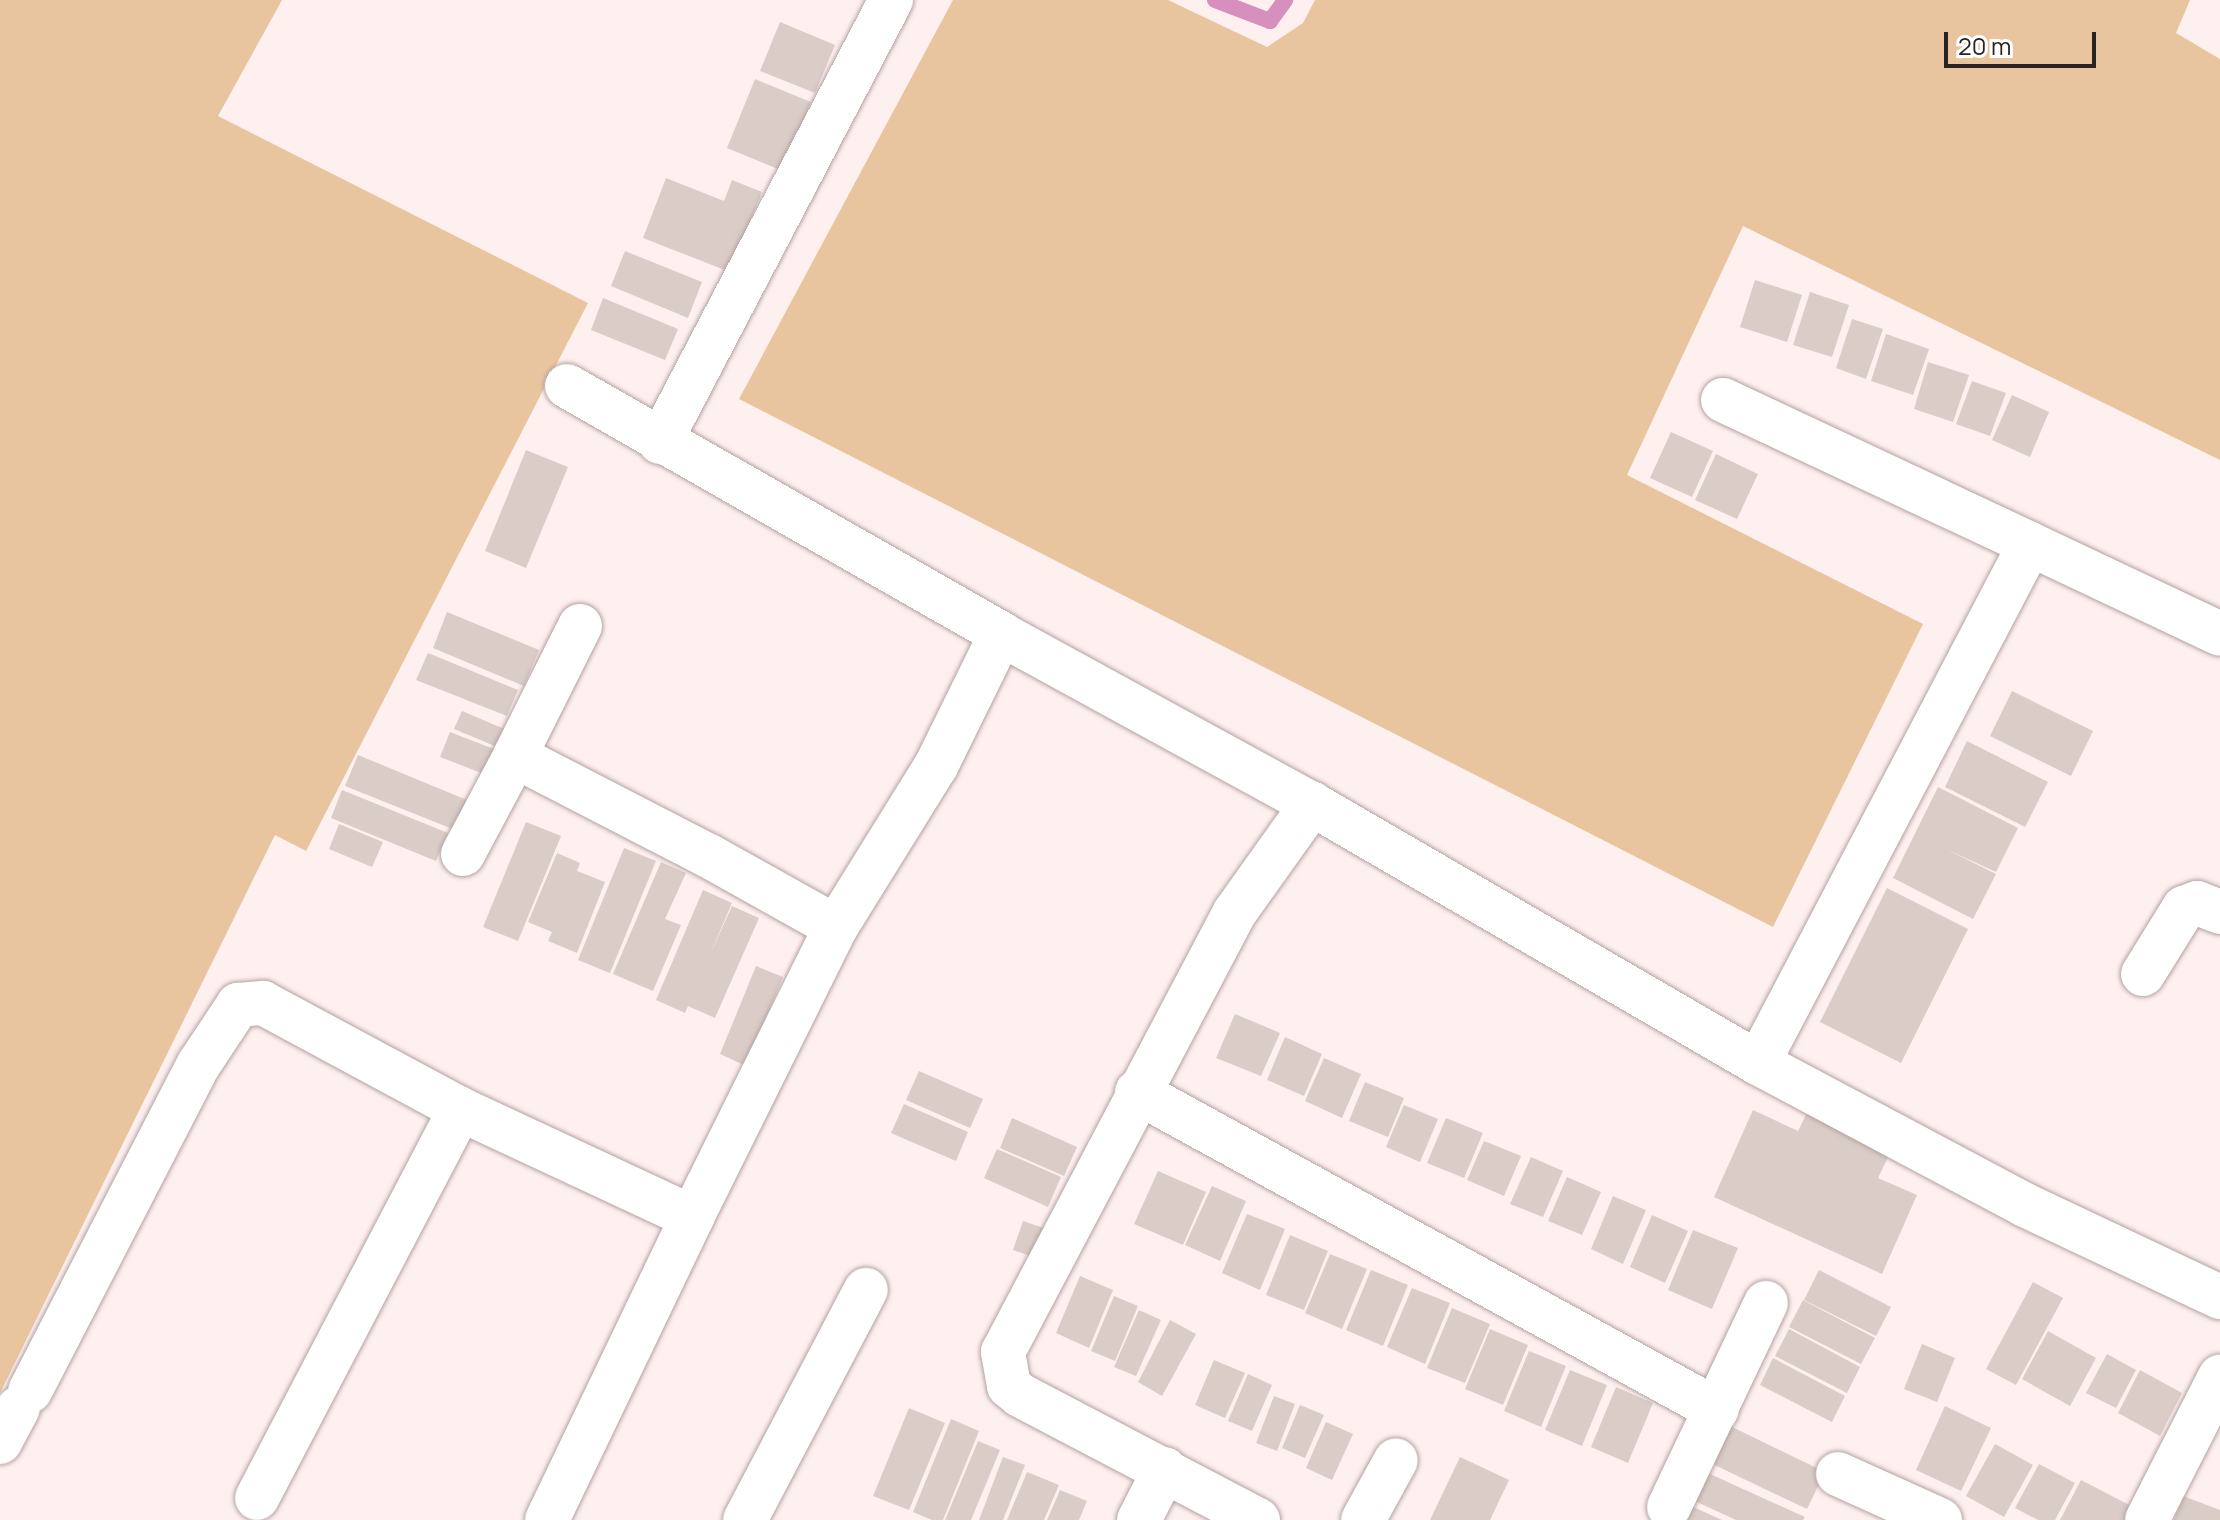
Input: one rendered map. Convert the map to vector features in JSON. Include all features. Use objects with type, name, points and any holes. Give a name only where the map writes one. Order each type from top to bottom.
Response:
[{"type":"street","points":[[660,442],[891,0]]},
{"type":"street","points":[[567,386],[660,442],[1001,634],[1312,804],[1758,1063],[2025,1205],[2220,1297]]},
{"type":"street","points":[[1723,400],[2220,634]]},
{"type":"street","points":[[1758,1063],[2030,544]]},
{"type":"street","points":[[463,854],[580,626]]},
{"type":"street","points":[[547,1520],[836,927],[936,766],[1001,634]]},
{"type":"street","points":[[515,756],[709,856],[836,927]]},
{"type":"street","points":[[1258,1520],[1031,1402],[1009,1386],[1003,1352],[1137,1092],[1235,912],[1312,804]]},
{"type":"street","points":[[2143,974],[2184,908],[2197,903],[2220,912]]},
{"type":"street","points":[[16,1414],[199,1064],[238,1005],[263,1003],[460,1109],[692,1217]]},
{"type":"street","points":[[1137,1092],[1717,1410]]},
{"type":"street","points":[[257,1498],[460,1109]]},
{"type":"street","points":[[745,1520],[866,1290]]},
{"type":"street","points":[[1669,1507],[1766,1303]]},
{"type":"street","points":[[2147,1520],[2220,1377]]},
{"type":"street","points":[[1363,1520],[1396,1460]]},
{"type":"street","points":[[1139,1520],[1165,1469]]},
{"type":"street","points":[[1838,1474],[1940,1520]]},
{"type":"shaded area","points":[[0,0],[282,0],[218,116],[588,303],[306,851],[275,835],[0,1393]]},
{"type":"shaded area","points":[[953,0],[1168,0],[1267,47],[1303,23],[1315,0],[2190,0],[2176,33],[2220,59],[2220,460],[1743,226],[1627,475],[1923,624],[1773,927],[739,399]]},
{"type":"building","points":[[780,22],[835,45],[815,93],[760,71]]},
{"type":"building","points":[[755,79],[811,102],[783,171],[727,148]]},
{"type":"building","points":[[666,178],[724,201],[732,180],[762,192],[730,272],[643,238]]},
{"type":"building","points":[[625,251],[702,282],[688,318],[611,286]]},
{"type":"building","points":[[1755,280],[1802,295],[1787,342],[1740,327]]},
{"type":"building","points":[[1810,292],[1849,305],[1832,357],[1793,345]]},
{"type":"building","points":[[603,298],[678,329],[665,360],[591,330]]},
{"type":"building","points":[[1852,319],[1883,329],[1866,379],[1836,368]]},
{"type":"building","points":[[1886,334],[1929,349],[1913,395],[1871,381]]},
{"type":"building","points":[[1928,362],[1969,375],[1953,422],[1914,409]]},
{"type":"building","points":[[1972,381],[2006,393],[1990,436],[1956,424]]},
{"type":"building","points":[[2012,395],[2049,412],[2030,457],[1992,440]]},
{"type":"building","points":[[1671,432],[1713,451],[1692,497],[1650,478]]},
{"type":"building","points":[[526,450],[568,467],[526,568],[485,551]]},
{"type":"building","points":[[1716,454],[1758,474],[1737,519],[1695,500]]},
{"type":"building","points":[[447,612],[539,650],[524,686],[433,648]]},
{"type":"building","points":[[428,653],[518,690],[507,716],[416,680]]},
{"type":"building","points":[[2012,691],[2093,731],[2071,776],[1990,736]]},
{"type":"building","points":[[462,711],[509,731],[502,749],[454,729]]},
{"type":"building","points":[[450,732],[499,751],[489,776],[440,757]]},
{"type":"building","points":[[1967,741],[2048,782],[2025,827],[1945,787]]},
{"type":"building","points":[[358,755],[467,800],[455,830],[345,786]]},
{"type":"building","points":[[1938,787],[2018,828],[1996,872],[1946,849],[1996,874],[1973,919],[1893,878]]},
{"type":"building","points":[[342,790],[448,833],[436,861],[331,818]]},
{"type":"building","points":[[526,822],[561,836],[518,941],[483,927]]},
{"type":"building","points":[[339,824],[383,842],[372,867],[329,849]]},
{"type":"building","points":[[624,848],[656,861],[610,973],[578,960]]},
{"type":"building","points":[[557,853],[580,863],[577,871],[605,882],[577,953],[548,941],[552,932],[528,922]]},
{"type":"building","points":[[661,862],[686,873],[665,919],[681,925],[653,991],[613,974]]},
{"type":"building","points":[[1887,888],[1968,929],[1901,1063],[1820,1022]]},
{"type":"building","points":[[703,890],[732,903],[709,957],[732,906],[759,918],[715,1018],[688,1006],[685,1013],[656,1000]]},
{"type":"building","points":[[756,966],[783,977],[746,1066],[720,1054]]},
{"type":"building","points":[[1235,1014],[1280,1033],[1261,1076],[1216,1058]]},
{"type":"building","points":[[1285,1037],[1322,1054],[1304,1096],[1267,1080]]},
{"type":"building","points":[[1324,1058],[1361,1074],[1342,1118],[1305,1101]]},
{"type":"building","points":[[919,1071],[983,1099],[970,1128],[906,1100]]},
{"type":"building","points":[[1365,1082],[1404,1098],[1388,1137],[1349,1121]]},
{"type":"building","points":[[904,1104],[968,1132],[956,1161],[891,1133]]},
{"type":"building","points":[[1404,1105],[1438,1119],[1420,1162],[1386,1147]]},
{"type":"building","points":[[1753,1110],[1798,1131],[1808,1111],[1892,1149],[1878,1178],[1917,1195],[1882,1274],[1714,1197]]},
{"type":"building","points":[[1012,1118],[1077,1147],[1064,1176],[1000,1148]]},
{"type":"building","points":[[1446,1118],[1483,1133],[1464,1178],[1427,1163]]},
{"type":"building","points":[[1484,1141],[1521,1156],[1504,1196],[1467,1180]]},
{"type":"building","points":[[997,1149],[1061,1177],[1048,1207],[984,1178]]},
{"type":"building","points":[[1531,1157],[1563,1171],[1543,1217],[1510,1204]]},
{"type":"building","points":[[1158,1171],[1206,1192],[1183,1245],[1134,1224]]},
{"type":"building","points":[[1567,1177],[1601,1192],[1582,1235],[1548,1221]]},
{"type":"building","points":[[1212,1186],[1246,1201],[1220,1261],[1185,1245]]},
{"type":"building","points":[[1613,1196],[1646,1210],[1623,1264],[1591,1249]]},
{"type":"building","points":[[1247,1214],[1285,1229],[1260,1290],[1222,1273]]},
{"type":"building","points":[[1652,1215],[1688,1231],[1665,1283],[1630,1267]]},
{"type":"building","points":[[1023,1221],[1055,1232],[1045,1261],[1013,1250]]},
{"type":"building","points":[[1693,1230],[1738,1248],[1712,1309],[1668,1290]]},
{"type":"building","points":[[1290,1235],[1328,1251],[1304,1310],[1266,1295]]},
{"type":"building","points":[[1330,1254],[1367,1269],[1342,1329],[1305,1313]]},
{"type":"building","points":[[1371,1270],[1408,1285],[1383,1346],[1346,1330]]},
{"type":"building","points":[[1819,1270],[1891,1307],[1876,1336],[1804,1300]]},
{"type":"building","points":[[1080,1276],[1113,1290],[1089,1348],[1056,1333]]},
{"type":"building","points":[[2033,1282],[2063,1298],[2016,1385],[1986,1369]]},
{"type":"building","points":[[1412,1288],[1450,1303],[1425,1364],[1387,1347]]},
{"type":"building","points":[[1114,1296],[1138,1306],[1115,1361],[1091,1351]]},
{"type":"building","points":[[1803,1300],[1875,1338],[1861,1364],[1789,1327]]},
{"type":"building","points":[[1452,1308],[1490,1324],[1465,1383],[1427,1368]]},
{"type":"building","points":[[1139,1310],[1161,1320],[1136,1376],[1114,1367]]},
{"type":"building","points":[[1170,1320],[1196,1334],[1162,1396],[1138,1382]]},
{"type":"building","points":[[1490,1329],[1528,1345],[1503,1405],[1465,1389]]},
{"type":"building","points":[[1789,1329],[1860,1367],[1847,1393],[1775,1356]]},
{"type":"building","points":[[2048,1331],[2096,1358],[2070,1406],[2022,1379]]},
{"type":"building","points":[[1922,1344],[1955,1358],[1937,1402],[1904,1389]]},
{"type":"building","points":[[1529,1351],[1566,1366],[1541,1427],[1504,1411]]},
{"type":"building","points":[[2107,1354],[2136,1370],[2116,1408],[2086,1393]]},
{"type":"building","points":[[1773,1358],[1845,1396],[1832,1422],[1760,1385]]},
{"type":"building","points":[[1214,1360],[1245,1373],[1225,1418],[1195,1405]]},
{"type":"building","points":[[1570,1370],[1607,1385],[1582,1446],[1545,1430]]},
{"type":"building","points":[[2140,1370],[2182,1393],[2160,1436],[2118,1413]]},
{"type":"building","points":[[1248,1374],[1272,1385],[1252,1431],[1228,1421]]},
{"type":"building","points":[[1616,1387],[1653,1403],[1628,1463],[1591,1447]]},
{"type":"building","points":[[1274,1396],[1295,1404],[1277,1451],[1256,1443]]},
{"type":"building","points":[[1300,1405],[1324,1415],[1305,1458],[1282,1448]]},
{"type":"building","points":[[1945,1406],[1991,1428],[1961,1491],[1916,1470]]},
{"type":"building","points":[[909,1408],[945,1423],[909,1510],[873,1496]]},
{"type":"building","points":[[951,1419],[979,1431],[943,1520],[932,1520],[913,1512]]},
{"type":"building","points":[[1326,1422],[1353,1434],[1332,1480],[1306,1468]]},
{"type":"building","points":[[1722,1422],[1825,1472],[1807,1509],[1704,1460]]},
{"type":"building","points":[[978,1441],[1000,1450],[971,1520],[945,1520]]},
{"type":"building","points":[[1995,1444],[2033,1465],[2004,1517],[1966,1496]]},
{"type":"building","points":[[1003,1457],[1025,1465],[1003,1520],[979,1520]]},
{"type":"building","points":[[1460,1457],[1509,1480],[1490,1520],[1430,1520]]},
{"type":"building","points":[[2039,1464],[2075,1483],[2055,1520],[2038,1520],[2015,1508]]},
{"type":"building","points":[[1699,1469],[1805,1517],[1803,1520],[1736,1520],[1686,1497]]},
{"type":"building","points":[[1027,1472],[1059,1485],[1044,1520],[1007,1520]]},
{"type":"building","points":[[2081,1480],[2137,1509],[2132,1520],[2060,1520]]},
{"type":"building","points":[[1060,1490],[1087,1501],[1079,1520],[1047,1520]]},
{"type":"building","points":[[2183,1496],[2220,1510],[2220,1520],[2174,1520]]},
{"type":"building","points":[[1682,1502],[1722,1520],[1674,1520]]},
{"type":"waterway","points":[[1215,0],[1270,21],[1285,0]]}]
